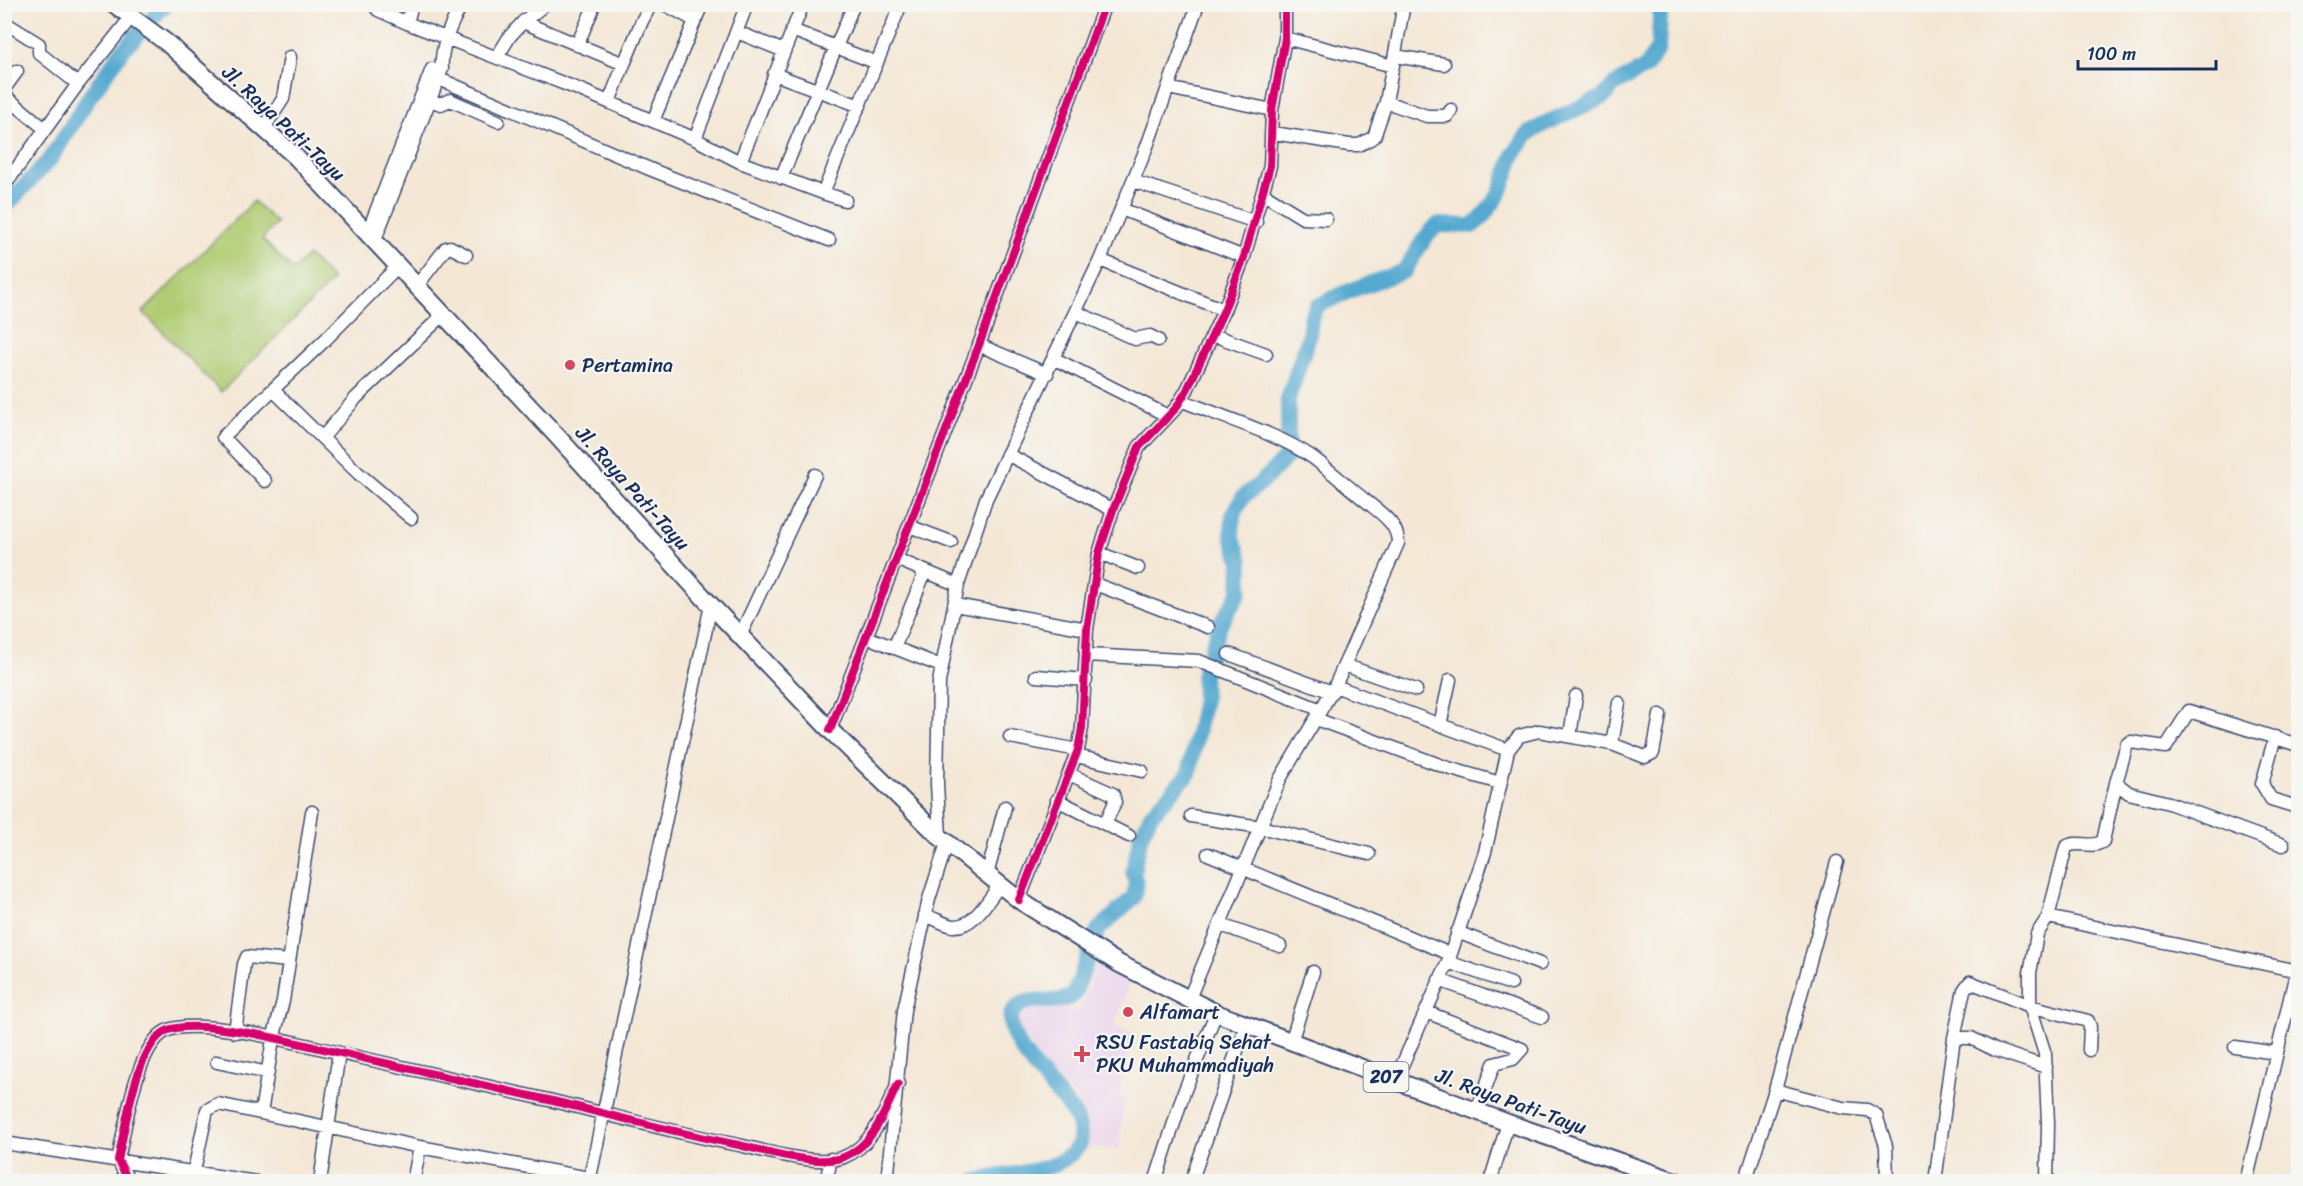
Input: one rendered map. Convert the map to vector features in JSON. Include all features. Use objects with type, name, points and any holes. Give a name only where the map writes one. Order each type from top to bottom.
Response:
[{"type":"main road","points":[[114,4],[136,19]]},
{"type":"main road","name":"Jl. Raya Pati-Tayu","points":[[136,19],[167,43],[296,157],[711,605],[830,730],[943,840],[1019,900],[1102,953],[1188,1001],[1216,1013],[1508,1123],[1678,1182]]},
{"type":"street","points":[[373,4],[378,10],[609,102],[695,139],[740,162],[845,200]]},
{"type":"street","points":[[407,22],[412,4]]},
{"type":"street","points":[[371,238],[425,106],[455,15],[462,4]]},
{"type":"street","points":[[497,57],[522,22],[544,4]]},
{"type":"street","points":[[577,45],[592,11],[592,4]]},
{"type":"street","points":[[609,102],[651,4]]},
{"type":"street","points":[[664,4],[694,20]]},
{"type":"street","points":[[653,121],[702,4]]},
{"type":"street","points":[[695,139],[747,4]]},
{"type":"street","points":[[740,162],[803,4]]},
{"type":"street","points":[[781,178],[854,4]]},
{"type":"street","points":[[823,193],[901,4]]},
{"type":"street","points":[[830,730],[979,345],[1105,4]]},
{"type":"street","points":[[886,1182],[904,1010],[943,840],[937,784],[939,682],[958,585],[986,498],[1055,359],[1100,260],[1168,88],[1198,4]]},
{"type":"street","points":[[1019,900],[1077,753],[1086,680],[1088,629],[1099,553],[1113,510],[1139,447],[1181,400],[1224,310],[1256,222],[1270,166],[1273,133],[1272,110],[1285,38],[1285,4]]},
{"type":"street","points":[[1273,133],[1359,145],[1374,137],[1386,102],[1404,4]]},
{"type":"street","points":[[4,186],[78,84],[136,19]]},
{"type":"street","points":[[4,22],[39,45],[39,53],[78,84]]},
{"type":"street","points":[[522,22],[624,64]]},
{"type":"street","points":[[792,30],[877,63]]},
{"type":"street","points":[[737,32],[784,51]]},
{"type":"street","points":[[1285,38],[1394,61],[1444,64]]},
{"type":"street","points":[[264,128],[283,99],[290,57]]},
{"type":"street","points":[[4,89],[17,71]]},
{"type":"street","points":[[774,74],[860,106]]},
{"type":"street","points":[[434,77],[652,170],[829,240]]},
{"type":"street","points":[[1168,88],[1272,110]]},
{"type":"street","points":[[4,95],[45,129]]},
{"type":"street","points":[[425,106],[450,100],[498,121]]},
{"type":"street","points":[[1386,102],[1435,117],[1447,117],[1451,110]]},
{"type":"street","points":[[1132,181],[1256,222]]},
{"type":"street","points":[[1264,194],[1303,218],[1326,219]]},
{"type":"street","points":[[1121,209],[1244,257]]},
{"type":"street","points":[[416,287],[446,248],[450,247],[466,255]]},
{"type":"street","points":[[1100,260],[1224,310]]},
{"type":"street","points":[[265,482],[223,437],[397,267]]},
{"type":"street","points":[[1076,312],[1135,339],[1150,336],[1158,340]]},
{"type":"street","points":[[323,437],[356,398],[443,315]]},
{"type":"street","points":[[1213,335],[1266,354]]},
{"type":"street","points":[[979,345],[1047,374]]},
{"type":"street","points":[[1055,359],[1168,416]]},
{"type":"street","points":[[273,390],[358,473],[411,518]]},
{"type":"street","points":[[1181,400],[1276,439],[1311,457],[1383,516],[1395,527],[1398,535],[1398,543],[1334,689],[1280,779],[1188,1001]]},
{"type":"street","points":[[1008,454],[1113,510]]},
{"type":"street","points":[[740,636],[815,475]]},
{"type":"street","points":[[909,526],[951,542]]},
{"type":"street","points":[[1099,553],[1138,568]]},
{"type":"street","points":[[896,559],[958,585]]},
{"type":"street","points":[[894,648],[926,572]]},
{"type":"street","points":[[1095,584],[1208,627]]},
{"type":"street","points":[[194,1171],[210,1106],[218,1104],[589,1180],[711,605]]},
{"type":"street","points":[[955,605],[1088,629]]},
{"type":"street","points":[[867,637],[942,666]]},
{"type":"street","points":[[1229,654],[1508,750]]},
{"type":"street","points":[[1087,655],[1206,663],[1319,715],[1448,768],[1500,783]]},
{"type":"street","points":[[1344,665],[1416,690]]},
{"type":"street","points":[[1036,676],[1086,680]]},
{"type":"street","points":[[1440,725],[1450,680]]},
{"type":"street","points":[[1570,736],[1576,696]]},
{"type":"street","points":[[1612,744],[1619,703]]},
{"type":"street","points":[[2046,1182],[2048,1123],[2046,1067],[2044,1048],[2030,1006],[2034,944],[2048,917],[2066,847],[2072,843],[2101,843],[2106,833],[2127,744],[2131,742],[2166,747],[2189,711],[2298,745]]},
{"type":"street","points":[[1395,1081],[1449,958],[1485,852],[1508,750],[1519,736],[1531,731],[1612,744],[1640,756],[1650,755],[1653,753],[1660,715]]},
{"type":"street","points":[[1010,737],[1142,771]]},
{"type":"street","points":[[2275,737],[2262,784],[2271,799],[2297,807]]},
{"type":"street","points":[[1069,774],[1113,794],[1114,805],[1105,824]]},
{"type":"street","points":[[2116,783],[2129,793],[2169,803],[2283,845]]},
{"type":"street","points":[[1058,800],[1129,836]]},
{"type":"street","points":[[926,915],[951,925],[962,924],[979,912],[994,880],[1005,807]]},
{"type":"street","points":[[261,1113],[273,1039],[283,1001],[312,812]]},
{"type":"street","points":[[1191,816],[1260,827],[1369,854]]},
{"type":"street","points":[[1208,854],[1245,867],[1511,984]]},
{"type":"street","points":[[1744,1182],[1775,1090],[1837,862]]},
{"type":"street","points":[[2048,917],[2298,969],[2246,1182]]},
{"type":"street","points":[[1221,925],[1280,946]]},
{"type":"street","points":[[1457,932],[1540,964]]},
{"type":"street","points":[[235,1032],[245,960],[251,956],[289,961]]},
{"type":"street","points":[[1291,1042],[1313,972]]},
{"type":"street","points":[[1439,980],[1542,1017]]},
{"type":"street","points":[[1935,1182],[1954,1038],[1964,990],[1970,982],[2030,1006],[2088,1021],[2089,1050]]},
{"type":"street","points":[[1426,1012],[1522,1049],[1513,1059],[1494,1064],[1477,1111]]},
{"type":"street","points":[[1155,1182],[1185,1092],[1216,1013]]},
{"type":"street","points":[[1191,1182],[1246,1025]]},
{"type":"street","points":[[129,1182],[118,1160],[139,1074],[154,1043],[167,1031],[182,1027],[235,1032],[273,1039],[700,1138],[810,1159],[843,1157],[858,1148],[873,1133],[898,1084]]},
{"type":"street","points":[[1954,1038],[1971,1038],[1995,1050],[2046,1067]]},
{"type":"street","points":[[2235,1047],[2276,1053]]},
{"type":"street","points":[[320,1182],[339,1053]]},
{"type":"street","points":[[217,1062],[268,1072]]},
{"type":"street","points":[[1775,1090],[1843,1108],[1867,1110],[1876,1115],[1886,1146],[1887,1182]]},
{"type":"street","points":[[1490,1182],[1508,1123]]},
{"type":"street","points":[[4,1143],[256,1182]]},
{"type":"street","points":[[413,1182],[420,1147]]},
{"type":"street","points":[[826,1182],[831,1159]]},
{"type":"shaded area","name":"RSU Fastabiq Sehat PKU Muhammadiyah","points":[[1099,959],[1131,977],[1114,1027],[1133,1033],[1119,1089],[1124,1098],[1119,1150],[1083,1146],[1085,1125],[1078,1099],[1047,1070],[1019,1025],[1022,1015],[1035,1007],[1047,1006],[1076,1011],[1080,1009]]},
{"type":"green space","points":[[254,201],[277,223],[262,239],[293,270],[308,255],[333,280],[221,392],[143,312]]},
{"type":"waterway","points":[[4,208],[51,158],[122,51],[166,4]]},
{"type":"waterway","points":[[974,1182],[1045,1168],[1070,1155],[1080,1144],[1079,1128],[1075,1117],[1019,1045],[1012,1030],[1011,1017],[1017,1007],[1023,1003],[1060,1000],[1074,995],[1098,930],[1134,897],[1136,884],[1133,871],[1141,836],[1151,815],[1189,773],[1204,699],[1203,676],[1220,624],[1240,592],[1241,561],[1232,537],[1233,514],[1243,497],[1288,456],[1288,399],[1309,336],[1311,318],[1317,306],[1349,291],[1404,271],[1425,238],[1437,225],[1472,226],[1481,219],[1500,193],[1514,154],[1528,134],[1548,122],[1603,97],[1614,85],[1646,67],[1658,48],[1661,4]]},
{"type":"cycle path","points":[[830,730],[979,345],[1105,4]]},
{"type":"cycle path","points":[[1019,900],[1078,750],[1082,728],[1087,629],[1099,553],[1113,510],[1139,447],[1176,408],[1187,390],[1224,310],[1244,257],[1270,166],[1272,110],[1285,38],[1285,4]]},
{"type":"cycle path","points":[[129,1182],[118,1160],[139,1070],[156,1040],[166,1031],[182,1027],[231,1030],[289,1041],[692,1135],[807,1159],[833,1160],[844,1157],[863,1144],[877,1126],[898,1084]]},
{"type":"place","name":"Pertamina","points":[[570,365]]},
{"type":"place","name":"Alfamart","points":[[1128,1012]]},
{"type":"place","name":"RSU Fastabiq Sehat PKU Muhammadiyah","points":[[1082,1054]]}]
